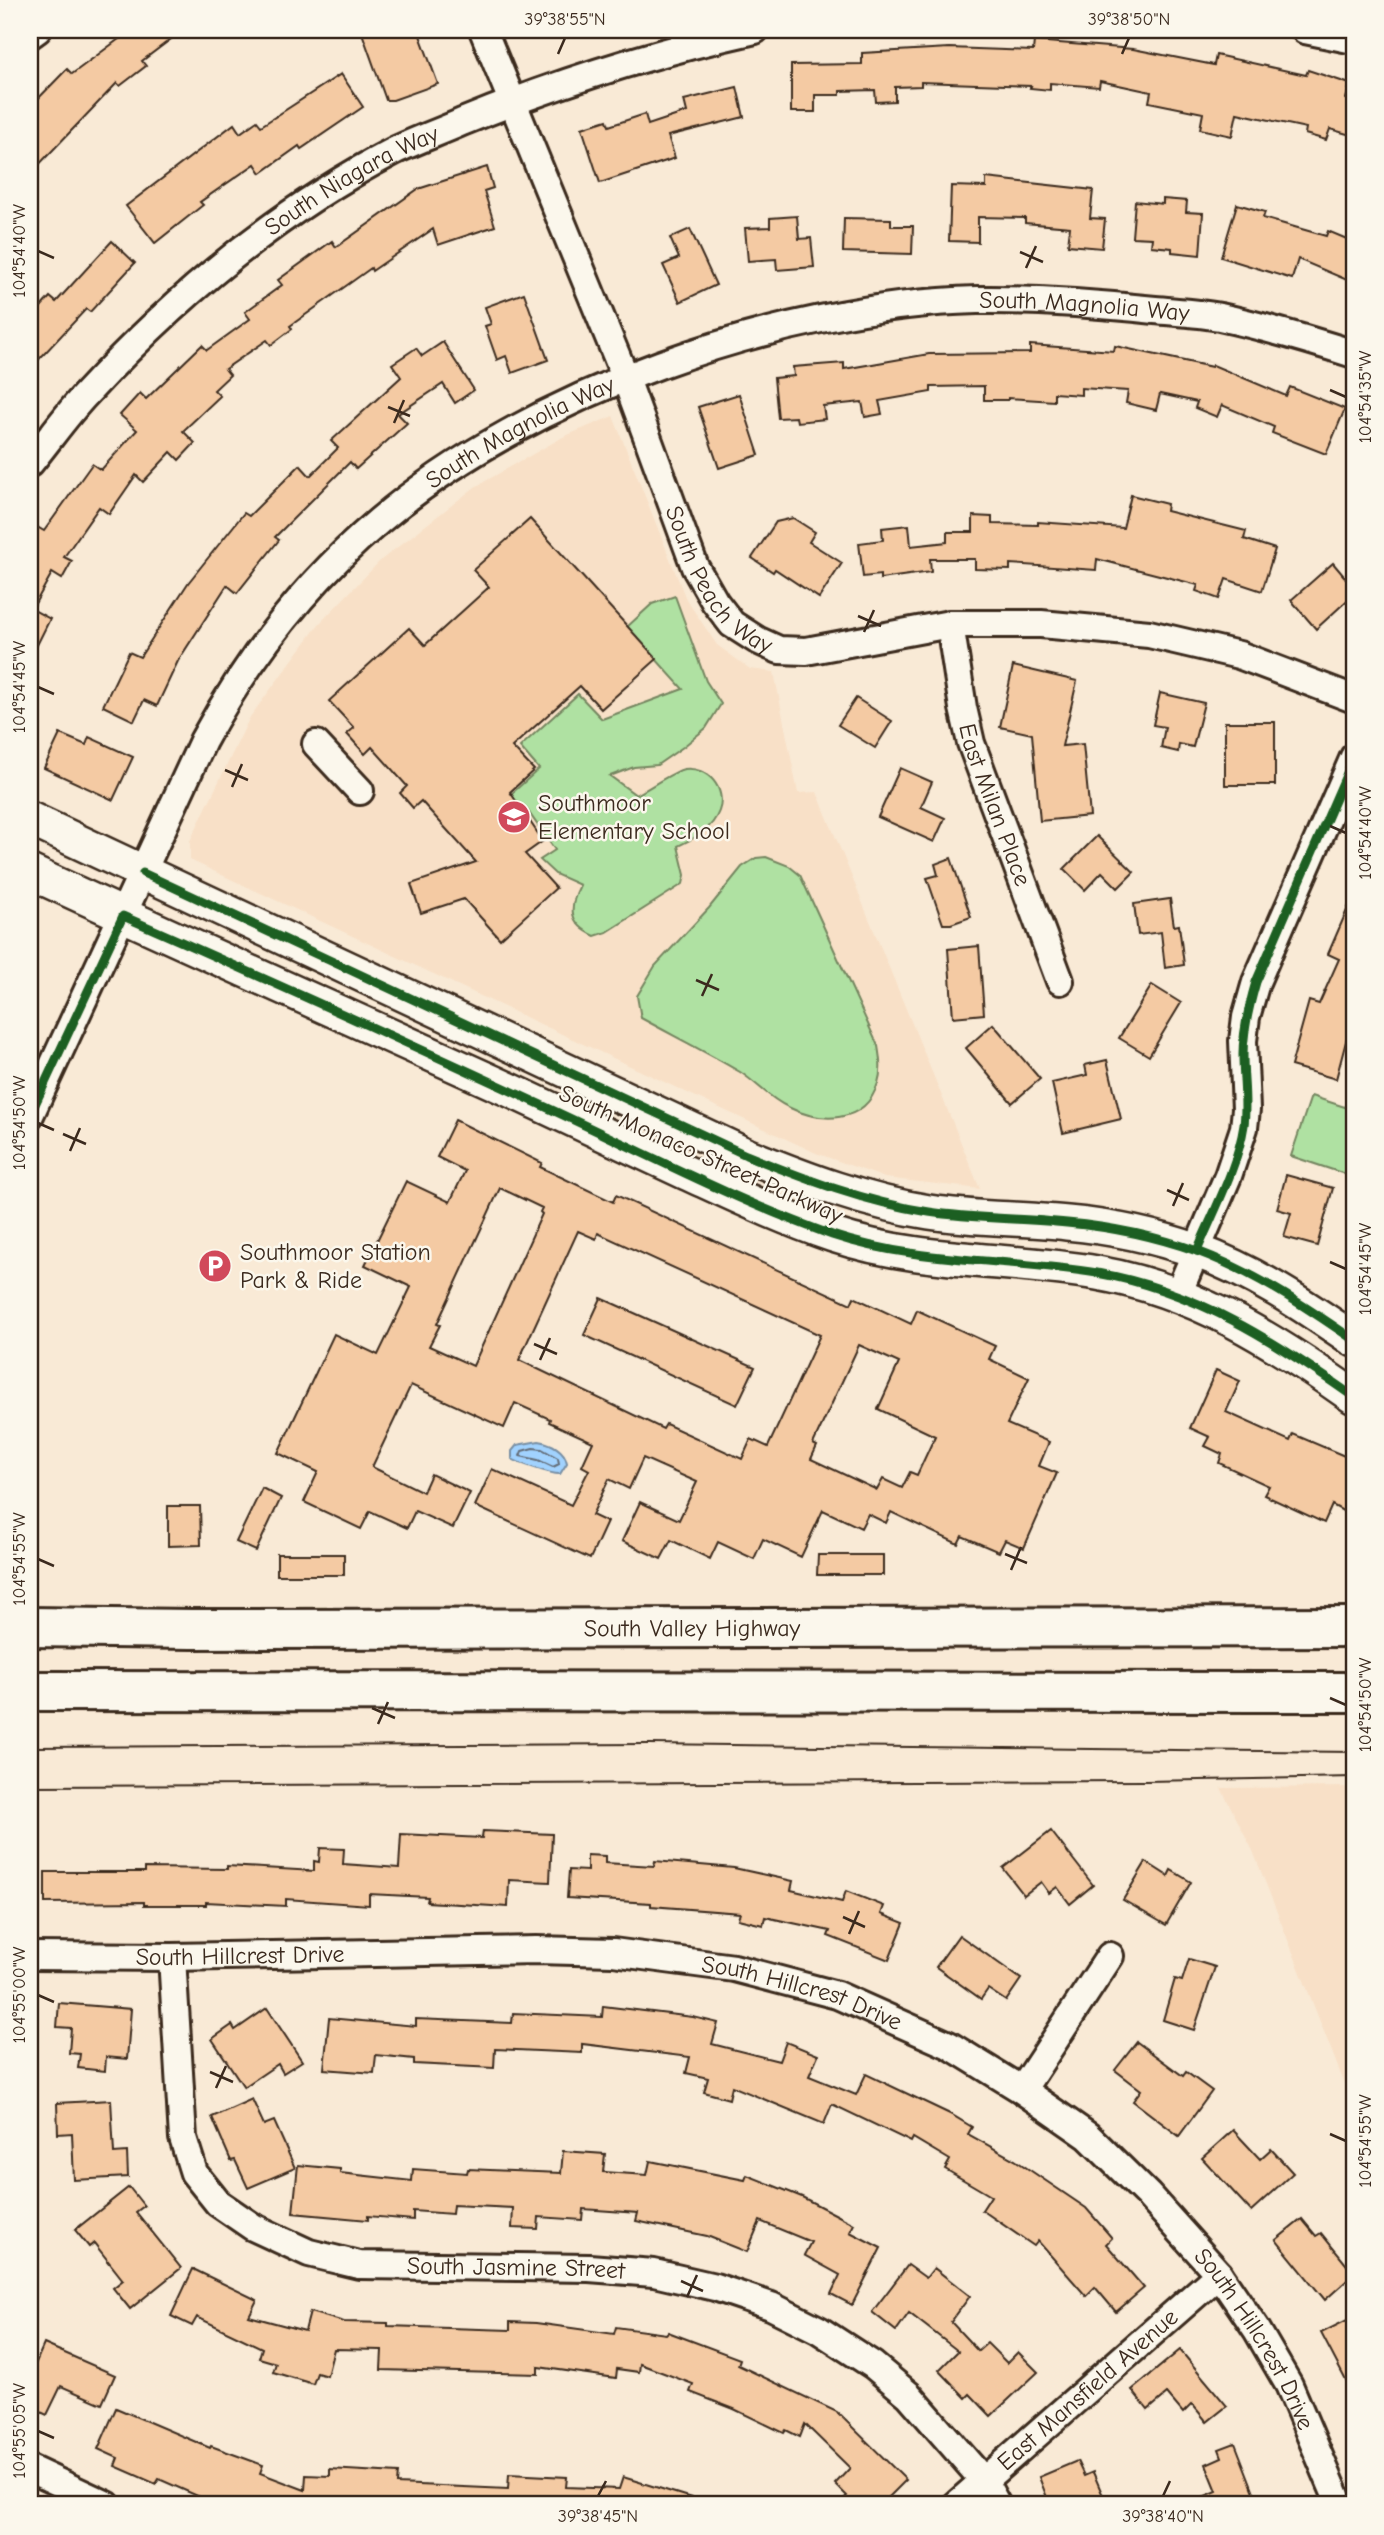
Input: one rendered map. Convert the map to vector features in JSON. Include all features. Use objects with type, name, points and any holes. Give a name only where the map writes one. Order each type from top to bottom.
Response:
[{"type":"highway","name":"South Valley Highway","points":[[30,1627],[1354,1627]]},
{"type":"highway","points":[[30,1691],[1354,1692]]},
{"type":"main road","name":"South Monaco Street Parkway","points":[[30,819],[746,1154],[806,1178],[850,1194],[907,1208],[964,1216],[1108,1228],[1197,1251],[1278,1290],[1354,1340]]},
{"type":"main road","name":"South Monaco Street Parkway","points":[[30,872],[729,1192],[834,1235],[923,1257],[1002,1261],[1100,1273],[1178,1294],[1257,1332],[1354,1397]]},
{"type":"street","points":[[30,36],[37,30]]},
{"type":"street","name":"South Peach Way","points":[[483,30],[626,379],[695,567],[715,602],[732,624],[779,650],[806,651],[950,624],[1041,624],[1149,634],[1239,655],[1354,699]]},
{"type":"street","name":"South Niagara Way","points":[[30,463],[85,395],[155,323],[223,265],[288,216],[395,150],[511,102],[686,45],[755,30]]},
{"type":"street","points":[[1306,30],[1354,40]]},
{"type":"street","name":"South Magnolia Way","points":[[30,1115],[204,741],[233,688],[277,628],[335,563],[379,522],[452,467],[531,422],[689,354],[771,331],[874,310],[975,300],[1082,302],[1217,317],[1297,336],[1354,354]]},
{"type":"street","name":"East Milan Place","points":[[950,624],[971,743],[1060,981]]},
{"type":"street","points":[[316,744],[360,791]]},
{"type":"street","points":[[1178,1294],[1236,1156],[1244,1128],[1246,1109],[1243,1041],[1246,1017],[1256,982],[1354,757]]},
{"type":"street","name":"South Hillcrest Drive","points":[[30,1956],[172,1957],[536,1950],[613,1952],[688,1960],[783,1979],[837,1995],[949,2045],[1023,2090],[1088,2136],[1148,2195],[1219,2274],[1257,2330],[1289,2385],[1340,2505]]},
{"type":"street","points":[[1023,2090],[1110,1955]]},
{"type":"street","name":"South Jasmine Street","points":[[172,1957],[183,2138],[194,2173],[218,2203],[253,2227],[309,2253],[359,2265],[589,2268],[654,2273],[715,2287],[760,2302],[819,2330],[873,2365],[909,2395],[984,2481],[997,2505]]},
{"type":"street","name":"East Mansfield Avenue","points":[[956,2505],[1219,2274]]},
{"type":"street","points":[[30,2469],[107,2505]]},
{"type":"shaded area","name":"Southmoor Elementary School","points":[[613,416],[686,599],[717,645],[750,669],[774,672],[798,793],[817,792],[980,1189],[885,1178],[816,1153],[190,860],[190,841],[250,717],[319,624],[381,560],[475,487],[563,437]]},
{"type":"shaded area","points":[[1354,1787],[1354,2108],[1253,1851],[1221,1788]]},
{"type":"green space","points":[[675,596],[706,681],[721,704],[706,728],[657,765],[634,767],[610,776],[636,795],[680,770],[693,769],[708,775],[714,781],[721,803],[716,818],[707,828],[678,846],[685,875],[683,884],[607,932],[595,936],[580,926],[573,915],[574,901],[580,885],[555,874],[540,860],[555,850],[527,810],[471,849],[461,839],[539,769],[520,747],[578,694],[602,719],[683,689],[627,627],[652,604]]},
{"type":"green space","points":[[766,857],[789,866],[800,875],[878,1046],[880,1069],[872,1097],[863,1107],[840,1117],[814,1116],[788,1107],[740,1072],[641,1018],[637,996],[655,966],[709,908],[742,867],[756,858]]},
{"type":"green space","points":[[1311,1096],[1354,1110],[1354,1177],[1291,1156]]},
{"type":"water","points":[[539,1441],[553,1445],[566,1458],[567,1463],[560,1474],[512,1459],[512,1451],[517,1445]]},
{"type":"building","points":[[131,30],[183,30],[142,61],[146,66],[120,86],[117,83],[30,174],[30,107],[67,69],[72,74]]},
{"type":"building","points":[[361,30],[418,30],[438,84],[386,100]]},
{"type":"building","points":[[1034,41],[1133,49],[1214,65],[1216,55],[1306,75],[1308,70],[1350,84],[1346,99],[1354,102],[1354,136],[1330,129],[1326,140],[1305,134],[1306,128],[1237,113],[1232,136],[1200,129],[1203,113],[1149,102],[1151,92],[1100,81],[1099,87],[1050,83],[1050,90],[1030,88],[1031,86],[921,82],[921,86],[895,87],[895,101],[876,102],[875,90],[840,91],[840,95],[815,95],[815,112],[791,112],[791,65],[862,64],[862,53],[949,48],[1033,51]]},
{"type":"building","points":[[341,74],[363,107],[261,173],[255,164],[200,202],[203,205],[155,243],[126,206],[234,124],[240,133],[257,121],[261,126]]},
{"type":"building","points":[[737,87],[744,117],[668,136],[675,158],[600,183],[582,128],[607,120],[609,126],[645,114],[648,125],[687,112],[684,100]]},
{"type":"building","points":[[487,167],[493,188],[484,191],[495,226],[438,245],[433,229],[372,271],[371,268],[290,326],[292,329],[271,345],[267,340],[225,369],[230,375],[214,390],[220,396],[183,431],[195,443],[179,460],[171,452],[143,482],[136,475],[109,514],[99,507],[64,557],[72,561],[62,579],[52,573],[32,609],[50,619],[30,659],[30,540],[37,527],[44,531],[92,464],[101,470],[137,430],[120,415],[140,393],[146,399],[202,345],[207,350],[250,319],[245,312],[282,285],[278,280],[332,241],[336,247],[418,189]]},
{"type":"building","points":[[986,178],[1093,190],[1090,218],[1105,219],[1102,248],[1068,245],[1070,227],[1025,223],[1025,218],[978,217],[978,242],[949,241],[951,186],[986,187]]},
{"type":"building","points":[[1163,199],[1187,201],[1186,212],[1203,213],[1200,255],[1172,252],[1172,248],[1151,246],[1152,238],[1132,237],[1135,201],[1163,204]]},
{"type":"building","points":[[1237,204],[1265,212],[1263,218],[1326,236],[1328,231],[1354,242],[1354,283],[1298,259],[1292,279],[1221,257]]},
{"type":"building","points":[[797,216],[799,239],[811,238],[814,267],[777,270],[776,259],[748,261],[745,228],[770,227],[770,218]]},
{"type":"building","points":[[844,218],[891,219],[891,226],[913,226],[912,254],[843,252]]},
{"type":"building","points":[[690,229],[716,285],[680,302],[663,265],[679,258],[670,238]]},
{"type":"building","points":[[112,241],[135,263],[90,312],[86,309],[30,369],[30,319],[50,297],[56,302]]},
{"type":"building","points":[[524,293],[548,360],[512,373],[506,356],[497,360],[485,326],[491,324],[485,307]]},
{"type":"building","points":[[443,342],[474,390],[455,403],[443,384],[398,414],[407,423],[356,469],[350,462],[275,537],[279,540],[237,593],[227,585],[178,661],[157,706],[144,700],[134,721],[103,706],[129,652],[140,657],[188,583],[244,513],[249,516],[300,465],[310,476],[338,448],[331,441],[401,377],[392,364],[416,348],[422,356]]},
{"type":"building","points":[[1030,345],[1114,351],[1115,346],[1212,367],[1213,365],[1286,396],[1290,387],[1345,409],[1326,454],[1272,433],[1274,427],[1222,405],[1217,417],[1195,408],[1197,402],[1160,394],[1156,410],[1126,403],[1128,391],[1081,388],[1081,395],[1054,393],[1054,401],[1008,398],[984,400],[984,386],[931,387],[931,392],[879,401],[882,414],[865,417],[862,402],[823,406],[825,419],[797,422],[796,417],[778,418],[774,378],[794,376],[793,367],[844,363],[844,369],[929,354],[1030,353]]},
{"type":"building","points":[[739,394],[759,455],[719,468],[698,407]]},
{"type":"building","points":[[1131,495],[1167,504],[1166,511],[1246,531],[1244,539],[1275,549],[1262,591],[1226,579],[1219,599],[1196,591],[1198,585],[1097,559],[1096,570],[1010,564],[1010,570],[975,569],[975,559],[930,559],[931,572],[880,579],[880,575],[863,577],[859,543],[883,540],[882,528],[909,525],[911,546],[947,542],[947,532],[973,532],[973,516],[992,517],[992,524],[1038,525],[1038,522],[1123,528]]},
{"type":"building","points":[[793,518],[815,532],[809,542],[842,563],[819,598],[775,569],[773,572],[752,558],[776,522]]},
{"type":"building","points":[[530,519],[657,659],[601,709],[580,686],[512,747],[534,770],[510,792],[543,841],[525,854],[556,888],[500,939],[464,899],[421,913],[411,884],[476,862],[421,801],[413,808],[400,793],[407,786],[372,747],[365,754],[347,734],[354,728],[329,701],[409,628],[425,645],[489,587],[473,570]]},
{"type":"building","points":[[1333,563],[1354,588],[1354,594],[1316,629],[1291,600]]},
{"type":"building","points":[[1013,666],[1077,681],[1062,746],[1083,744],[1090,816],[1040,821],[1032,734],[1000,727]]},
{"type":"building","points":[[1160,693],[1204,703],[1193,747],[1179,744],[1178,752],[1161,748],[1165,727],[1153,725]]},
{"type":"building","points":[[856,698],[892,721],[875,748],[838,725]]},
{"type":"building","points":[[1225,722],[1275,722],[1275,785],[1225,785]]},
{"type":"building","points":[[60,734],[86,745],[89,737],[133,757],[113,800],[44,768]]},
{"type":"building","points":[[900,768],[932,782],[921,807],[945,818],[934,842],[878,817]]},
{"type":"building","points":[[1097,836],[1134,872],[1118,888],[1102,872],[1085,890],[1064,869]]},
{"type":"building","points":[[951,858],[971,917],[943,924],[927,878],[938,875],[935,864]]},
{"type":"building","points":[[1354,894],[1354,1011],[1336,1079],[1291,1066],[1309,1001],[1319,1004],[1339,959],[1328,954]]},
{"type":"building","points":[[1170,899],[1174,926],[1179,925],[1184,965],[1165,968],[1161,932],[1138,935],[1134,904]]},
{"type":"building","points":[[979,946],[984,1014],[953,1017],[948,949]]},
{"type":"building","points":[[1152,985],[1181,1003],[1149,1056],[1119,1038]]},
{"type":"building","points":[[993,1024],[1040,1079],[1012,1103],[966,1048]]},
{"type":"building","points":[[1107,1060],[1121,1119],[1063,1133],[1052,1083],[1087,1075],[1085,1065]]},
{"type":"building","points":[[455,1120],[542,1163],[540,1167],[613,1202],[616,1195],[851,1304],[854,1297],[911,1324],[917,1310],[995,1346],[989,1359],[1029,1378],[1007,1424],[1049,1442],[1039,1466],[1057,1473],[1024,1548],[1005,1540],[999,1552],[962,1536],[958,1544],[891,1512],[886,1523],[868,1514],[861,1528],[823,1510],[801,1557],[763,1539],[754,1559],[718,1542],[710,1559],[671,1540],[661,1559],[622,1541],[640,1502],[679,1520],[697,1482],[643,1458],[629,1489],[609,1479],[592,1515],[607,1522],[590,1559],[475,1506],[492,1469],[571,1505],[589,1470],[582,1466],[593,1442],[515,1403],[504,1428],[411,1385],[372,1467],[423,1492],[431,1474],[470,1493],[453,1528],[415,1511],[407,1528],[370,1511],[361,1529],[304,1502],[318,1472],[278,1453],[334,1334],[378,1355],[411,1287],[365,1265],[406,1181],[450,1202],[465,1171],[437,1157]],"holes":[[[500,1188],[542,1208],[542,1214],[473,1366],[429,1346]],[[578,1231],[596,1239],[598,1233],[820,1335],[768,1447],[751,1439],[742,1459],[666,1424],[663,1429],[519,1360]],[[859,1345],[899,1363],[878,1409],[935,1436],[917,1475],[910,1472],[902,1488],[883,1479],[877,1490],[811,1459],[817,1446],[813,1444]]]},
{"type":"building","points":[[1286,1175],[1333,1188],[1317,1246],[1284,1237],[1291,1213],[1277,1209]]},
{"type":"building","points":[[601,1298],[755,1367],[737,1405],[584,1335]]},
{"type":"building","points":[[1216,1370],[1240,1381],[1226,1412],[1290,1441],[1293,1434],[1354,1460],[1354,1517],[1332,1505],[1324,1523],[1264,1495],[1269,1486],[1219,1463],[1222,1454],[1205,1446],[1210,1437],[1190,1428]]},
{"type":"building","points":[[262,1488],[281,1498],[256,1551],[236,1542]]},
{"type":"building","points":[[168,1506],[200,1506],[201,1545],[168,1546]]},
{"type":"building","points":[[277,1554],[344,1554],[344,1575],[277,1575]]},
{"type":"building","points":[[818,1555],[883,1555],[883,1575],[817,1575]]},
{"type":"building","points":[[483,1831],[552,1834],[550,1882],[509,1880],[508,1907],[427,1902],[428,1897],[369,1894],[369,1905],[286,1899],[286,1906],[206,1902],[206,1905],[144,1905],[144,1902],[45,1903],[45,1872],[145,1872],[145,1868],[227,1869],[227,1866],[314,1871],[314,1861],[319,1862],[320,1848],[344,1849],[343,1864],[399,1868],[401,1834],[482,1838]]},
{"type":"building","points":[[1051,1831],[1093,1885],[1070,1904],[1057,1887],[1049,1893],[1041,1882],[1024,1895],[1003,1868]]},
{"type":"building","points":[[587,1855],[605,1856],[605,1863],[654,1866],[655,1861],[734,1868],[793,1881],[791,1890],[842,1902],[846,1891],[884,1906],[881,1914],[904,1923],[889,1960],[828,1936],[830,1931],[765,1917],[763,1925],[738,1919],[740,1913],[651,1906],[651,1903],[567,1898],[569,1870],[587,1871]]},
{"type":"building","points":[[1146,1862],[1168,1876],[1171,1870],[1191,1882],[1166,1925],[1123,1900]]},
{"type":"building","points":[[959,1935],[1021,1979],[1006,2001],[988,1989],[981,1999],[936,1967]]},
{"type":"building","points":[[1189,1959],[1215,1967],[1194,2030],[1163,2020],[1175,1979],[1182,1981]]},
{"type":"building","points":[[59,2003],[131,2009],[127,2059],[106,2057],[105,2071],[78,2068],[80,2054],[69,2053],[71,2028],[57,2027]]},
{"type":"building","points":[[603,2006],[693,2017],[718,2023],[712,2044],[779,2061],[786,2042],[818,2055],[809,2076],[856,2095],[866,2074],[952,2115],[972,2127],[968,2134],[1015,2160],[1086,2208],[1112,2238],[1106,2244],[1144,2288],[1116,2312],[1095,2287],[1086,2296],[1038,2241],[1034,2246],[982,2210],[991,2196],[945,2169],[950,2160],[913,2138],[911,2142],[832,2104],[824,2124],[732,2086],[729,2099],[704,2092],[708,2078],[686,2073],[690,2057],[582,2044],[582,2053],[495,2049],[494,2068],[414,2064],[414,2059],[376,2055],[374,2073],[324,2069],[329,2018],[416,2026],[416,2019],[512,2023],[513,2013],[602,2017]]},
{"type":"building","points":[[267,2008],[302,2061],[283,2073],[278,2064],[244,2087],[212,2039],[232,2025],[235,2030]]},
{"type":"building","points":[[1137,2042],[1183,2076],[1186,2072],[1212,2091],[1179,2136],[1133,2101],[1141,2090],[1115,2070]]},
{"type":"building","points":[[252,2099],[264,2125],[274,2121],[295,2168],[248,2188],[235,2160],[231,2161],[212,2117]]},
{"type":"building","points":[[111,2100],[114,2153],[127,2152],[128,2177],[74,2180],[72,2133],[58,2134],[57,2103]]},
{"type":"building","points":[[1233,2130],[1260,2159],[1271,2149],[1293,2173],[1251,2211],[1202,2158]]},
{"type":"building","points":[[563,2151],[605,2154],[603,2172],[647,2175],[650,2161],[745,2180],[747,2175],[802,2197],[854,2224],[850,2232],[881,2248],[852,2305],[831,2294],[840,2275],[804,2255],[811,2242],[760,2221],[747,2252],[707,2236],[636,2221],[638,2213],[583,2209],[582,2220],[539,2217],[538,2229],[512,2228],[513,2208],[453,2205],[452,2214],[413,2211],[413,2220],[368,2216],[368,2220],[293,2213],[298,2165],[412,2181],[413,2169],[467,2173],[468,2169],[561,2173]]},
{"type":"building","points":[[129,2187],[144,2206],[136,2212],[181,2268],[130,2309],[113,2288],[123,2280],[94,2243],[89,2247],[75,2230]]},
{"type":"building","points":[[1302,2219],[1316,2236],[1321,2233],[1354,2274],[1325,2300],[1276,2240]]},
{"type":"building","points":[[908,2265],[926,2278],[934,2268],[970,2296],[951,2322],[978,2351],[987,2343],[1007,2363],[1018,2352],[1038,2372],[991,2416],[970,2394],[966,2398],[939,2370],[958,2351],[909,2313],[896,2331],[872,2312]]},
{"type":"building","points":[[193,2269],[257,2300],[249,2316],[305,2331],[310,2312],[344,2322],[388,2323],[388,2326],[510,2330],[510,2322],[614,2334],[616,2327],[666,2334],[668,2332],[740,2359],[738,2365],[837,2412],[906,2480],[881,2505],[837,2505],[847,2496],[835,2484],[850,2468],[805,2424],[800,2437],[786,2430],[784,2433],[690,2392],[693,2384],[640,2364],[639,2372],[617,2369],[616,2378],[538,2367],[538,2374],[381,2370],[382,2350],[334,2349],[327,2376],[317,2373],[313,2384],[273,2372],[276,2363],[259,2358],[262,2348],[197,2317],[192,2326],[171,2316]]},
{"type":"building","points":[[1349,2319],[1354,2330],[1354,2396],[1321,2333]]},
{"type":"building","points":[[44,2344],[115,2375],[102,2404],[61,2386],[47,2415],[30,2407],[30,2376]]},
{"type":"building","points":[[1180,2350],[1227,2406],[1207,2422],[1192,2404],[1183,2413],[1167,2394],[1148,2410],[1132,2390]]},
{"type":"building","points":[[116,2408],[210,2448],[211,2446],[263,2465],[260,2473],[305,2490],[306,2475],[330,2476],[330,2469],[398,2473],[397,2484],[508,2489],[509,2474],[567,2477],[566,2487],[619,2489],[623,2477],[701,2501],[700,2505],[218,2505],[159,2479],[156,2484],[115,2466],[118,2458],[98,2449]]},
{"type":"building","points":[[1235,2443],[1259,2505],[1184,2505],[1217,2491],[1206,2464],[1222,2457],[1219,2449]]},
{"type":"building","points":[[1077,2461],[1084,2476],[1093,2472],[1107,2505],[1050,2505],[1039,2477]]},
{"type":"tram line","points":[[30,1747],[650,1744],[1354,1752]]},
{"type":"tram line","points":[[30,1786],[1146,1781],[1354,1777]]},
{"type":"cycle path","points":[[1197,1251],[1241,1141],[1245,1108],[1244,1036],[1256,982],[1354,757]]},
{"type":"cycle path","points":[[143,873],[746,1155],[790,1173],[905,1208],[964,1216],[1083,1225],[1165,1241],[1218,1259],[1259,1279],[1354,1340]]},
{"type":"cycle path","points":[[30,1115],[123,916],[796,1222],[832,1235],[898,1251],[1064,1268],[1133,1281],[1201,1305],[1233,1320],[1294,1356],[1354,1397]]},
{"type":"place","name":"Southmoor Elementary School","points":[[514,817]]},
{"type":"place","name":"Southmoor Station Park & Ride","points":[[215,1266]]}]
